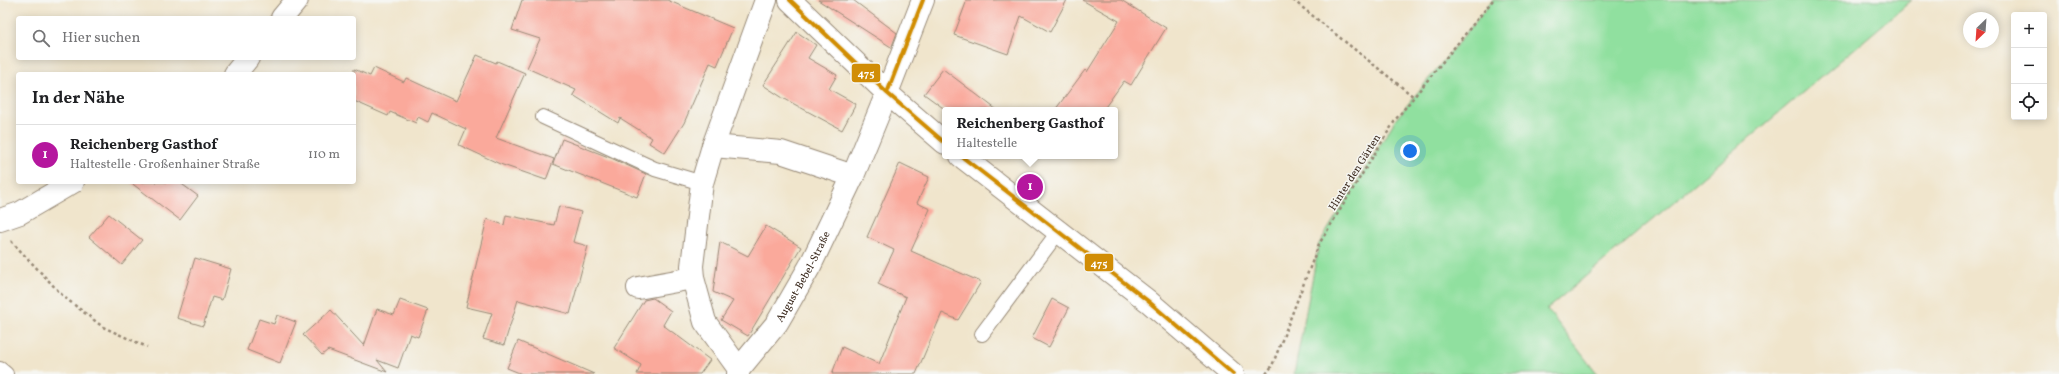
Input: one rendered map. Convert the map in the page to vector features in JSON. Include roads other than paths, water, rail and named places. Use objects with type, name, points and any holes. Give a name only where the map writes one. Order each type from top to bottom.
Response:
[{"type":"street","points":[[284,16],[297,0]]},
{"type":"street","name":"August-Bebel-Straße","points":[[766,0],[713,146],[702,183],[692,266],[693,278],[705,322],[739,371],[777,323],[810,266],[853,176],[923,0]]},
{"type":"street","points":[[790,0],[887,93],[942,140]]},
{"type":"street","points":[[237,72],[246,60]]},
{"type":"street","points":[[713,146],[781,152],[853,176]]},
{"type":"street","points":[[965,159],[1148,301],[1234,374]]},
{"type":"street","points":[[0,220],[20,213],[71,184]]},
{"type":"street","points":[[638,288],[693,278]]},
{"type":"lane","points":[[543,117],[655,169],[702,183]]},
{"type":"lane","points":[[982,334],[1059,231]]},
{"type":"lane","points":[[0,369],[6,374]]},
{"type":"place","name":"Reichenberg Gasthof","points":[[1030,187]]}]
